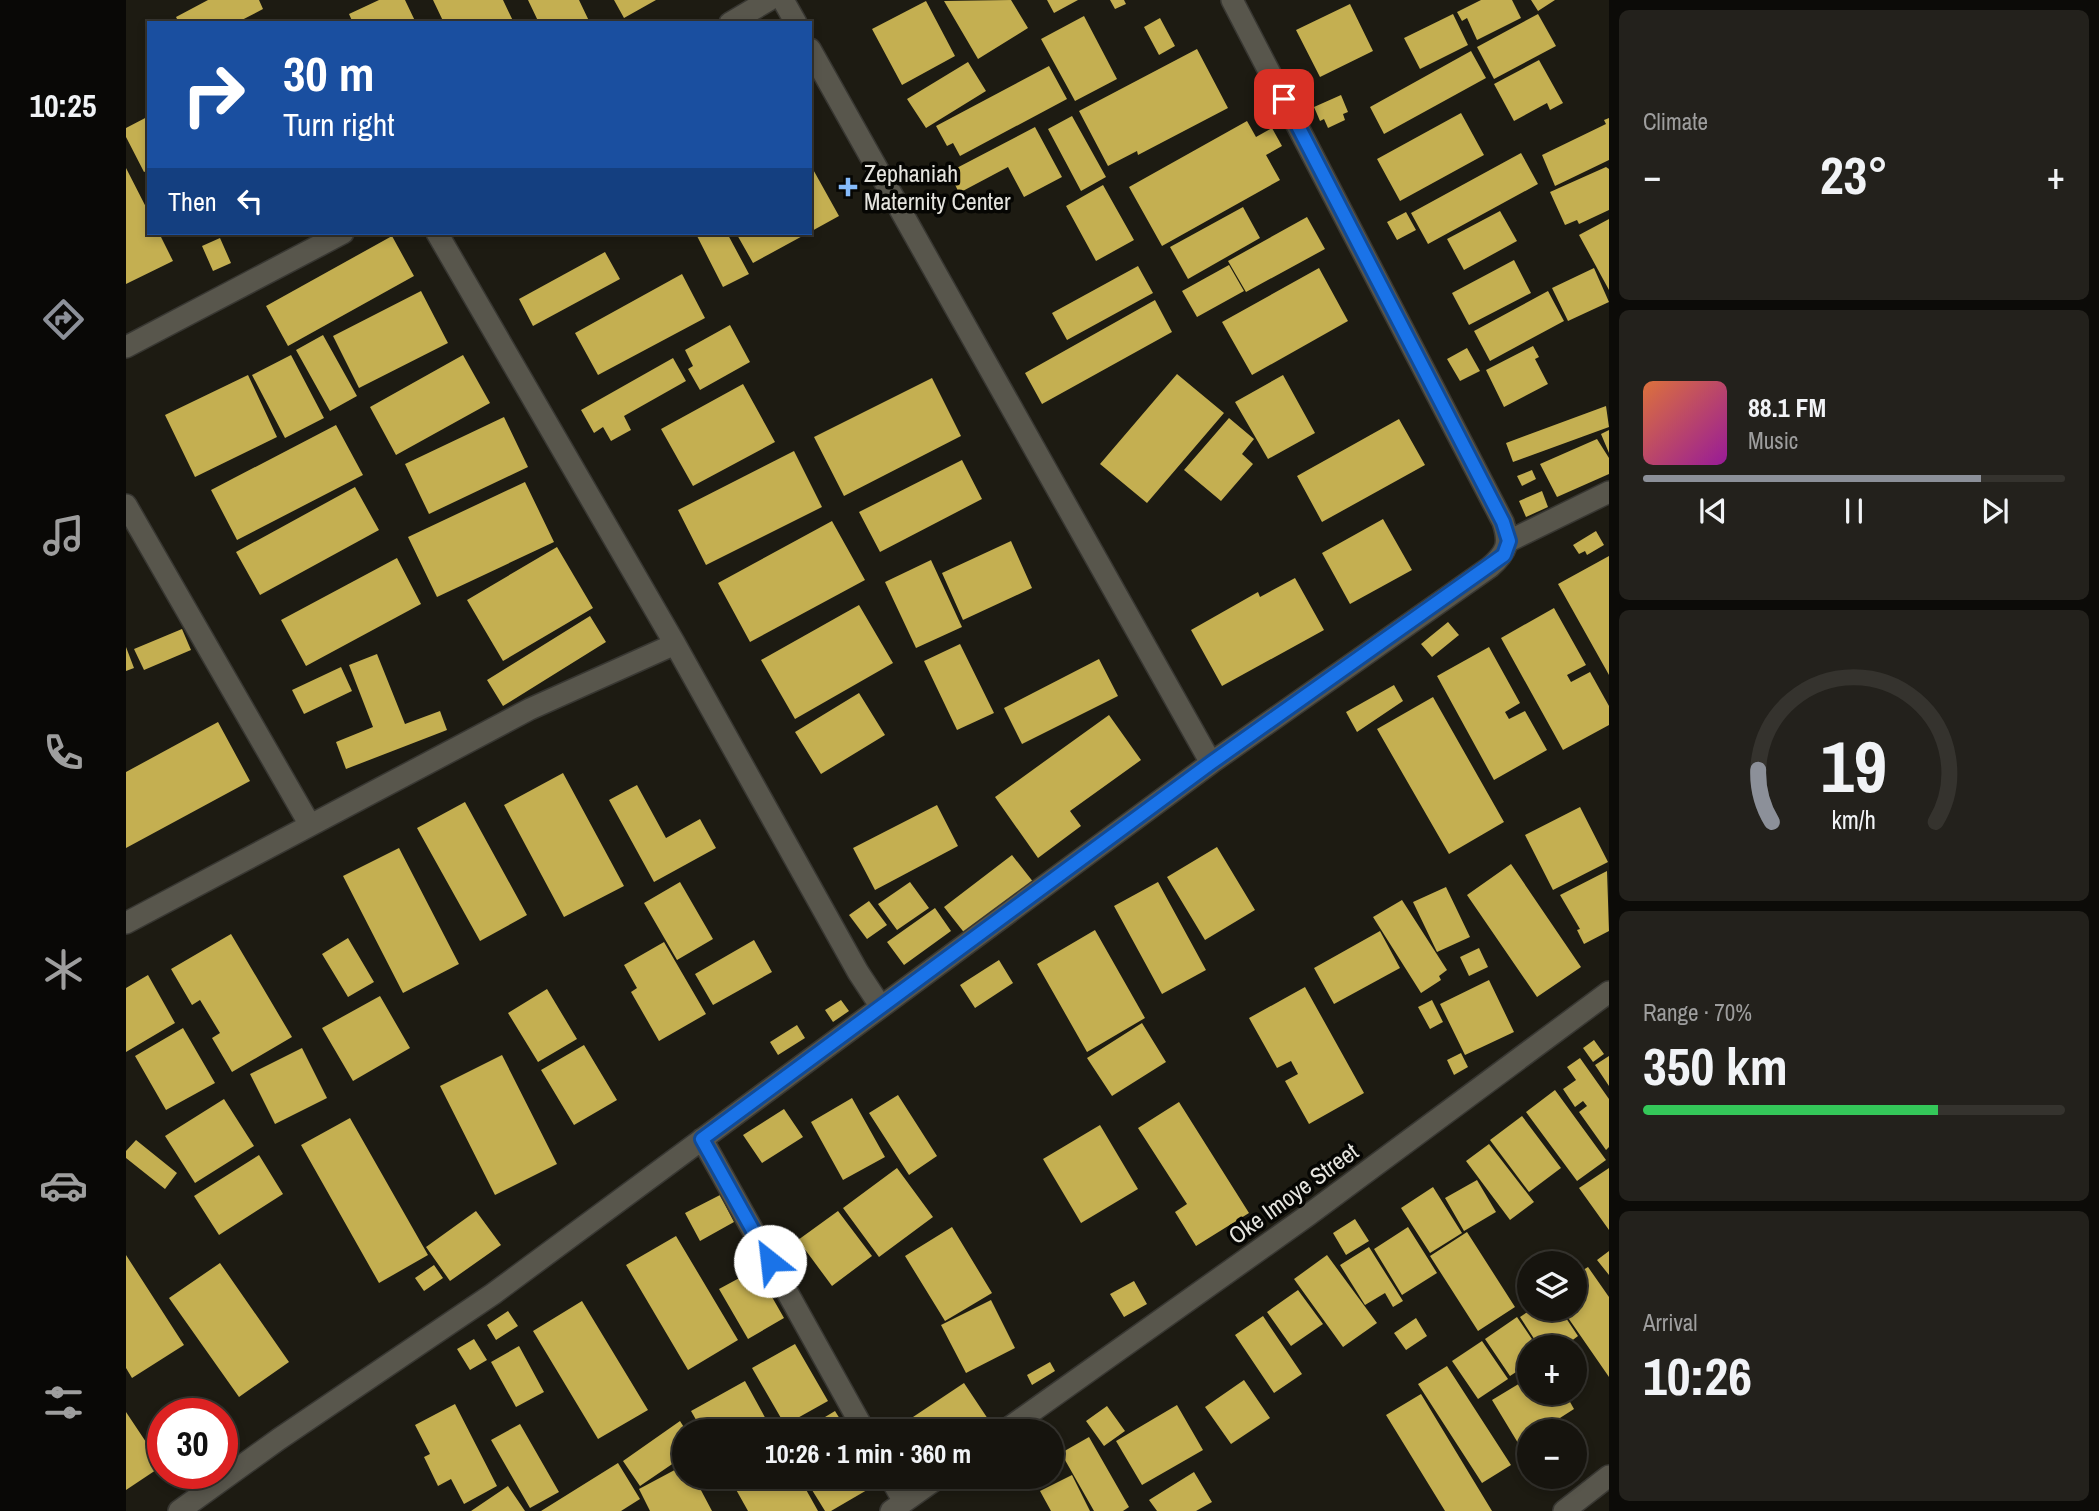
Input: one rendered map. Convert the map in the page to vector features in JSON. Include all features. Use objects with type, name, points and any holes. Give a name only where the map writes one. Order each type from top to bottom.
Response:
[{"type":"street","points":[[733,21],[769,0]]},
{"type":"street","points":[[783,0],[795,21]]},
{"type":"street","points":[[179,1511],[279,1439],[494,1294],[1211,763],[1504,555],[1509,541],[1503,522],[1233,0]]},
{"type":"street","points":[[812,53],[1211,763]]},
{"type":"street","points":[[126,346],[339,235]]},
{"type":"street","points":[[438,235],[675,644],[858,972],[881,1007]]},
{"type":"street","points":[[1509,541],[1609,492]]},
{"type":"street","points":[[126,505],[310,825]]},
{"type":"street","points":[[126,923],[530,709],[675,644]]},
{"type":"street","name":"Oke Imoye Street","points":[[1021,1419],[1307,1216],[1609,992]]},
{"type":"street","points":[[702,1139],[858,1419]]},
{"type":"street","points":[[1564,1511],[1609,1476]]},
{"type":"street","points":[[893,1489],[898,1506],[922,1489]]},
{"type":"building","points":[[208,0],[259,0],[263,9],[240,21],[178,21],[176,17]]},
{"type":"building","points":[[379,0],[405,0],[415,21],[352,21],[349,14]]},
{"type":"building","points":[[433,0],[503,0],[513,21],[443,21]]},
{"type":"building","points":[[528,0],[579,0],[589,21],[538,21]]},
{"type":"building","points":[[614,0],[656,0],[624,18]]},
{"type":"building","points":[[1011,0],[1028,28],[978,59],[944,1]]},
{"type":"building","points":[[1047,0],[1078,0],[1054,13]]},
{"type":"building","points":[[1110,0],[1124,0],[1126,4],[1115,9]]},
{"type":"building","points":[[1481,0],[1512,0],[1521,18],[1477,40],[1467,18],[1462,21],[1457,12]]},
{"type":"building","points":[[1531,0],[1555,0],[1538,11]]},
{"type":"building","points":[[926,1],[955,56],[902,85],[872,29]]},
{"type":"building","points":[[1350,4],[1373,51],[1320,77],[1296,30]]},
{"type":"building","points":[[1453,14],[1468,45],[1420,69],[1404,38]]},
{"type":"building","points":[[1538,14],[1556,46],[1494,79],[1477,47]]},
{"type":"building","points":[[1084,16],[1117,79],[1075,101],[1041,39]]},
{"type":"building","points":[[1160,18],[1175,46],[1159,55],[1144,27]]},
{"type":"building","points":[[1197,49],[1228,108],[1138,155],[1137,151],[1108,166],[1079,111]]},
{"type":"building","points":[[1471,51],[1486,78],[1384,134],[1370,107]]},
{"type":"building","points":[[1539,60],[1563,103],[1550,110],[1547,103],[1514,121],[1494,84]]},
{"type":"building","points":[[968,62],[986,91],[926,128],[907,99]]},
{"type":"building","points":[[1049,66],[1067,99],[960,156],[953,143],[947,146],[936,126]]},
{"type":"building","points":[[1341,95],[1348,112],[1343,114],[1345,120],[1328,128],[1324,119],[1320,121],[1314,107]]},
{"type":"building","points":[[1461,113],[1484,155],[1400,201],[1377,159]]},
{"type":"building","points":[[1072,116],[1106,177],[1081,191],[1048,129]]},
{"type":"building","points":[[147,117],[147,171],[144,172],[126,137],[126,128]]},
{"type":"building","points":[[1609,118],[1609,160],[1555,186],[1542,155],[1606,124],[1604,120]]},
{"type":"building","points":[[1247,121],[1256,137],[1272,128],[1282,146],[1266,155],[1280,180],[1162,246],[1129,187]]},
{"type":"building","points":[[1035,127],[1062,177],[1024,197],[1008,167],[959,193],[949,172]]},
{"type":"building","points":[[1521,153],[1538,184],[1428,244],[1411,213]]},
{"type":"building","points":[[1606,167],[1609,169],[1609,210],[1579,224],[1577,220],[1565,225],[1550,192]]},
{"type":"building","points":[[126,168],[147,209],[147,235],[160,235],[173,261],[126,284]]},
{"type":"building","points":[[812,168],[839,216],[812,231]]},
{"type":"building","points":[[1103,185],[1134,240],[1096,261],[1066,206]]},
{"type":"building","points":[[1243,207],[1260,238],[1188,279],[1170,247]]},
{"type":"building","points":[[1500,211],[1517,241],[1464,270],[1447,239]]},
{"type":"building","points":[[1406,212],[1416,230],[1397,240],[1387,222]]},
{"type":"building","points":[[1307,217],[1325,249],[1246,292],[1228,261]]},
{"type":"building","points":[[1609,219],[1609,290],[1579,235]]},
{"type":"building","points":[[697,235],[728,235],[749,274],[723,287]]},
{"type":"building","points":[[737,235],[804,235],[753,263]]},
{"type":"building","points":[[392,236],[414,276],[288,346],[266,306]]},
{"type":"building","points":[[220,238],[231,263],[213,271],[202,246]]},
{"type":"building","points":[[605,252],[620,279],[533,326],[519,299]]},
{"type":"building","points":[[1514,260],[1531,293],[1469,325],[1452,293]]},
{"type":"building","points":[[1229,265],[1244,291],[1197,317],[1182,291]]},
{"type":"building","points":[[1138,266],[1153,293],[1067,340],[1052,313]]},
{"type":"building","points":[[1319,268],[1348,321],[1252,375],[1222,322]]},
{"type":"building","points":[[1594,268],[1609,302],[1568,321],[1552,288]]},
{"type":"building","points":[[682,274],[705,318],[598,375],[575,333]]},
{"type":"building","points":[[421,291],[448,343],[359,388],[333,336]]},
{"type":"building","points":[[1548,291],[1564,321],[1490,361],[1474,331]]},
{"type":"building","points":[[1155,300],[1172,332],[1042,404],[1025,373]]},
{"type":"building","points":[[730,325],[750,362],[700,390],[688,369],[693,366],[685,350]]},
{"type":"building","points":[[323,335],[357,396],[330,411],[296,350]]},
{"type":"building","points":[[1533,346],[1539,357],[1535,359],[1548,384],[1504,407],[1486,370]]},
{"type":"building","points":[[1467,348],[1480,371],[1460,381],[1447,359]]},
{"type":"building","points":[[291,355],[324,418],[285,438],[252,375]]},
{"type":"building","points":[[463,355],[490,403],[396,455],[370,407]]},
{"type":"building","points":[[673,358],[686,381],[624,416],[631,430],[611,441],[603,427],[594,433],[581,410]]},
{"type":"building","points":[[1177,374],[1224,413],[1147,503],[1100,464]]},
{"type":"building","points":[[248,375],[277,437],[195,477],[165,415]]},
{"type":"building","points":[[1283,375],[1315,433],[1268,459],[1235,402]]},
{"type":"building","points":[[932,378],[961,436],[844,496],[814,437]]},
{"type":"building","points":[[743,384],[775,442],[693,486],[661,429]]},
{"type":"building","points":[[1606,406],[1609,427],[1513,462],[1506,443]]},
{"type":"building","points":[[504,417],[528,467],[429,514],[405,464]]},
{"type":"building","points":[[1229,418],[1254,439],[1242,454],[1253,464],[1221,501],[1184,470]]},
{"type":"building","points":[[1399,419],[1425,465],[1322,522],[1297,476]]},
{"type":"building","points":[[336,425],[363,475],[237,540],[211,490]]},
{"type":"building","points":[[1609,430],[1609,453],[1601,434]]},
{"type":"building","points":[[1597,439],[1609,458],[1609,474],[1557,497],[1540,464]]},
{"type":"building","points":[[794,451],[822,507],[706,565],[678,510]]},
{"type":"building","points":[[962,460],[982,499],[880,552],[859,512]]},
{"type":"building","points":[[1532,470],[1536,479],[1522,486],[1517,476]]},
{"type":"building","points":[[525,482],[554,542],[437,597],[408,537]]},
{"type":"building","points":[[355,487],[379,530],[260,595],[236,552]]},
{"type":"building","points":[[1542,491],[1548,507],[1526,517],[1519,501]]},
{"type":"building","points":[[1383,519],[1412,570],[1350,604],[1322,553]]},
{"type":"building","points":[[832,521],[865,580],[750,642],[718,583]]},
{"type":"building","points":[[1596,531],[1604,545],[1587,555],[1585,551],[1579,554],[1573,545]]},
{"type":"building","points":[[1011,541],[1032,588],[963,620],[942,573]]},
{"type":"building","points":[[557,547],[593,608],[503,661],[467,600]]},
{"type":"building","points":[[1609,556],[1609,675],[1558,584]]},
{"type":"building","points":[[397,558],[421,604],[306,666],[281,620]]},
{"type":"building","points":[[931,560],[962,627],[916,648],[885,582]]},
{"type":"building","points":[[1295,578],[1324,630],[1222,686],[1191,630],[1258,592],[1260,597]]},
{"type":"building","points":[[859,605],[893,663],[795,719],[761,660]]},
{"type":"building","points":[[1554,608],[1586,665],[1567,675],[1571,682],[1590,672],[1609,706],[1609,725],[1563,750],[1501,638]]},
{"type":"building","points":[[590,616],[606,642],[503,706],[487,680]]},
{"type":"building","points":[[1448,622],[1459,635],[1432,657],[1421,644]]},
{"type":"building","points":[[182,629],[191,650],[144,670],[134,649]]},
{"type":"building","points":[[960,644],[994,713],[957,730],[924,661]]},
{"type":"building","points":[[126,647],[134,668],[126,671]]},
{"type":"building","points":[[1489,647],[1520,703],[1505,712],[1509,719],[1525,711],[1547,750],[1494,780],[1437,676]]},
{"type":"building","points":[[377,654],[405,724],[440,711],[447,730],[346,769],[336,742],[373,727],[349,665]]},
{"type":"building","points":[[1099,659],[1118,696],[1022,744],[1004,708]]},
{"type":"building","points":[[341,667],[352,691],[304,714],[292,690]]},
{"type":"building","points":[[1394,685],[1403,701],[1357,732],[1346,712]]},
{"type":"building","points":[[859,693],[885,735],[821,774],[795,732]]},
{"type":"building","points":[[1433,697],[1504,822],[1449,854],[1377,729]]},
{"type":"building","points":[[1109,715],[1141,760],[1070,811],[1081,826],[1038,858],[995,797]]},
{"type":"building","points":[[218,722],[250,781],[126,848],[126,772]]},
{"type":"building","points":[[563,773],[624,886],[564,917],[504,805]]},
{"type":"building","points":[[637,785],[666,838],[700,819],[716,848],[654,882],[609,800]]},
{"type":"building","points":[[465,802],[527,915],[480,941],[417,828]]},
{"type":"building","points":[[937,805],[958,846],[875,890],[853,848]]},
{"type":"building","points":[[1580,807],[1608,862],[1553,890],[1525,835]]},
{"type":"building","points":[[1217,847],[1255,910],[1205,940],[1167,877]]},
{"type":"building","points":[[399,848],[459,964],[403,993],[343,876]]},
{"type":"building","points":[[1012,855],[1034,883],[966,935],[944,907]]},
{"type":"building","points":[[1511,864],[1581,967],[1537,997],[1467,895]]},
{"type":"building","points":[[1607,871],[1609,931],[1584,944],[1577,930],[1580,929],[1560,895]]},
{"type":"building","points":[[680,882],[713,939],[677,960],[644,903]]},
{"type":"building","points":[[910,882],[929,908],[897,930],[878,904]]},
{"type":"building","points":[[1158,882],[1206,970],[1162,994],[1114,906]]},
{"type":"building","points":[[1446,887],[1470,937],[1437,952],[1413,902]]},
{"type":"building","points":[[1402,900],[1447,970],[1439,976],[1441,980],[1421,993],[1373,917]]},
{"type":"building","points":[[869,901],[887,925],[867,939],[849,915]]},
{"type":"building","points":[[935,908],[951,931],[904,965],[887,942]]},
{"type":"building","points":[[1095,930],[1145,1018],[1087,1052],[1037,964]]},
{"type":"building","points":[[1380,931],[1400,968],[1334,1004],[1314,968]]},
{"type":"building","points":[[231,934],[292,1037],[232,1072],[212,1038],[220,1033],[200,1000],[192,1005],[171,969]]},
{"type":"building","points":[[348,938],[374,982],[348,997],[322,954]]},
{"type":"building","points":[[754,940],[772,972],[713,1005],[695,974]]},
{"type":"building","points":[[664,942],[706,1014],[659,1041],[631,992],[637,988],[624,965]]},
{"type":"building","points":[[1479,948],[1488,967],[1469,976],[1460,957]]},
{"type":"building","points":[[999,960],[1013,983],[975,1008],[960,985]]},
{"type":"building","points":[[148,975],[175,1023],[126,1052],[126,988]]},
{"type":"building","points":[[1489,980],[1514,1032],[1465,1055],[1440,1004]]},
{"type":"building","points":[[1305,987],[1364,1093],[1309,1124],[1285,1081],[1298,1074],[1291,1061],[1277,1068],[1249,1018]]},
{"type":"building","points":[[547,989],[577,1039],[538,1062],[508,1013]]},
{"type":"building","points":[[380,996],[410,1048],[353,1081],[322,1028]]},
{"type":"building","points":[[841,1000],[849,1011],[833,1022],[825,1010]]},
{"type":"building","points":[[1432,1000],[1443,1022],[1430,1029],[1418,1007]]},
{"type":"building","points":[[1142,1023],[1166,1062],[1112,1096],[1087,1058]]},
{"type":"building","points":[[797,1025],[805,1038],[778,1055],[770,1042]]},
{"type":"building","points":[[183,1028],[215,1083],[166,1110],[135,1056]]},
{"type":"building","points":[[1594,1040],[1604,1054],[1593,1062],[1583,1048]]},
{"type":"building","points":[[584,1045],[617,1100],[574,1125],[541,1070]]},
{"type":"building","points":[[302,1048],[327,1098],[275,1124],[250,1074]]},
{"type":"building","points":[[1461,1053],[1468,1067],[1454,1075],[1447,1060]]},
{"type":"building","points":[[502,1055],[557,1164],[495,1195],[440,1086]]},
{"type":"building","points":[[1609,1056],[1609,1086],[1595,1065]]},
{"type":"building","points":[[1580,1058],[1609,1099],[1609,1147],[1606,1150],[1579,1112],[1587,1106],[1583,1101],[1575,1107],[1563,1089],[1576,1080],[1567,1067]]},
{"type":"building","points":[[1555,1090],[1606,1160],[1577,1181],[1526,1112]]},
{"type":"building","points":[[898,1095],[937,1156],[909,1175],[869,1113]]},
{"type":"building","points":[[852,1098],[885,1157],[843,1180],[811,1122]]},
{"type":"building","points":[[224,1099],[254,1146],[195,1183],[165,1136]]},
{"type":"building","points":[[1179,1102],[1249,1213],[1196,1246],[1175,1212],[1187,1204],[1138,1128]]},
{"type":"building","points":[[784,1109],[803,1137],[762,1163],[743,1135]]},
{"type":"building","points":[[1522,1116],[1561,1168],[1529,1192],[1490,1140]]},
{"type":"building","points":[[350,1118],[428,1255],[379,1283],[301,1145]]},
{"type":"building","points":[[1100,1125],[1138,1189],[1081,1223],[1043,1159]]},
{"type":"building","points":[[136,1140],[177,1173],[165,1189],[126,1158],[126,1151]]},
{"type":"building","points":[[1489,1144],[1534,1202],[1510,1220],[1466,1161]]},
{"type":"building","points":[[259,1155],[283,1194],[219,1235],[194,1196]]},
{"type":"building","points":[[897,1168],[933,1217],[879,1257],[843,1208]]},
{"type":"building","points":[[1609,1168],[1609,1230],[1579,1188]]},
{"type":"building","points":[[1477,1180],[1496,1212],[1464,1231],[1445,1198]]},
{"type":"building","points":[[1433,1187],[1462,1233],[1430,1253],[1401,1208]]},
{"type":"building","points":[[720,1195],[734,1222],[700,1241],[685,1213]]},
{"type":"building","points":[[476,1211],[501,1245],[450,1281],[426,1247]]},
{"type":"building","points":[[838,1211],[872,1256],[832,1286],[798,1240]]},
{"type":"building","points":[[1355,1219],[1369,1241],[1346,1255],[1333,1233]]},
{"type":"building","points":[[952,1227],[992,1293],[945,1321],[905,1256]]},
{"type":"building","points":[[1408,1227],[1437,1273],[1402,1295],[1374,1249]]},
{"type":"building","points":[[1467,1232],[1515,1307],[1478,1331],[1430,1256]]},
{"type":"building","points":[[676,1236],[738,1340],[688,1370],[626,1265]]},
{"type":"building","points":[[1369,1247],[1403,1301],[1393,1307],[1385,1293],[1365,1305],[1340,1265]]},
{"type":"building","points":[[1609,1251],[1609,1275],[1597,1260]]},
{"type":"building","points":[[126,1255],[184,1345],[132,1378],[126,1368]]},
{"type":"building","points":[[1327,1255],[1377,1323],[1343,1347],[1294,1279]]},
{"type":"building","points":[[220,1263],[289,1362],[239,1397],[169,1298]]},
{"type":"building","points":[[434,1265],[443,1278],[424,1291],[415,1278]]},
{"type":"building","points":[[1587,1268],[1609,1297],[1609,1377],[1587,1345],[1587,1335],[1580,1335],[1570,1321],[1587,1321]]},
{"type":"building","points":[[756,1269],[784,1318],[748,1339],[719,1289]]},
{"type":"building","points":[[1134,1281],[1147,1304],[1124,1317],[1110,1294]]},
{"type":"building","points":[[1298,1290],[1323,1324],[1291,1346],[1267,1312]]},
{"type":"building","points":[[991,1300],[1015,1348],[966,1373],[941,1325]]},
{"type":"building","points":[[582,1301],[648,1410],[598,1439],[533,1331]]},
{"type":"building","points":[[508,1311],[518,1326],[496,1340],[487,1325]]},
{"type":"building","points":[[1263,1316],[1302,1374],[1274,1393],[1235,1335]]},
{"type":"building","points":[[1517,1317],[1517,1321],[1529,1335],[1517,1335],[1517,1371],[1510,1376],[1485,1339]]},
{"type":"building","points":[[1416,1318],[1427,1336],[1406,1350],[1394,1333]]},
{"type":"building","points":[[1523,1321],[1568,1321],[1577,1335],[1532,1335]]},
{"type":"building","points":[[474,1339],[487,1360],[470,1370],[457,1349]]},
{"type":"building","points":[[1482,1341],[1508,1379],[1478,1399],[1452,1361]]},
{"type":"building","points":[[795,1344],[828,1401],[796,1419],[782,1419],[752,1368]]},
{"type":"building","points":[[519,1346],[544,1392],[516,1407],[491,1362]]},
{"type":"building","points":[[1050,1362],[1055,1371],[1032,1385],[1027,1375]]},
{"type":"building","points":[[1447,1366],[1511,1465],[1482,1483],[1418,1384]]},
{"type":"building","points":[[1244,1380],[1270,1418],[1231,1444],[1205,1407]]},
{"type":"building","points":[[745,1381],[766,1419],[696,1419],[691,1411]]},
{"type":"building","points":[[964,1383],[988,1419],[910,1419]]},
{"type":"building","points":[[1517,1385],[1517,1405],[1572,1405],[1574,1409],[1558,1419],[1517,1419],[1517,1441],[1492,1400]]},
{"type":"building","points":[[1421,1394],[1492,1511],[1445,1511],[1386,1415]]},
{"type":"building","points":[[455,1404],[497,1486],[464,1504],[451,1479],[438,1486],[424,1457],[430,1454],[415,1425]]},
{"type":"building","points":[[1177,1405],[1203,1450],[1142,1485],[1116,1441]]},
{"type":"building","points":[[1107,1406],[1125,1431],[1104,1446],[1086,1421]]},
{"type":"building","points":[[835,1411],[840,1419],[822,1419]]},
{"type":"building","points":[[126,1412],[147,1444],[147,1476],[126,1490]]},
{"type":"building","points":[[520,1424],[559,1492],[530,1508],[491,1440]]},
{"type":"building","points":[[672,1427],[672,1464],[640,1486],[623,1461]]},
{"type":"building","points":[[1089,1437],[1129,1507],[1123,1511],[1094,1511],[1064,1458],[1064,1451]]},
{"type":"building","points":[[618,1463],[640,1499],[621,1511],[541,1511]]},
{"type":"building","points":[[672,1471],[672,1489],[700,1489],[712,1511],[650,1511],[639,1489]]},
{"type":"building","points":[[1194,1472],[1212,1502],[1196,1511],[1157,1511],[1149,1500]]},
{"type":"building","points":[[1072,1475],[1090,1511],[1051,1511],[1040,1491],[1064,1489],[1064,1479]]},
{"type":"building","points":[[508,1486],[525,1511],[471,1511]]},
{"type":"building","points":[[736,1489],[806,1489],[818,1511],[748,1511]]},
{"type":"building","points":[[811,1489],[869,1489],[831,1511],[825,1511]]},
{"type":"place","name":"Zephaniah Maternity Center","points":[[848,187]]},
{"type":"route","points":[[770,1261],[702,1139],[1211,763],[1504,555],[1509,541],[1503,522],[1284,99]]}]
